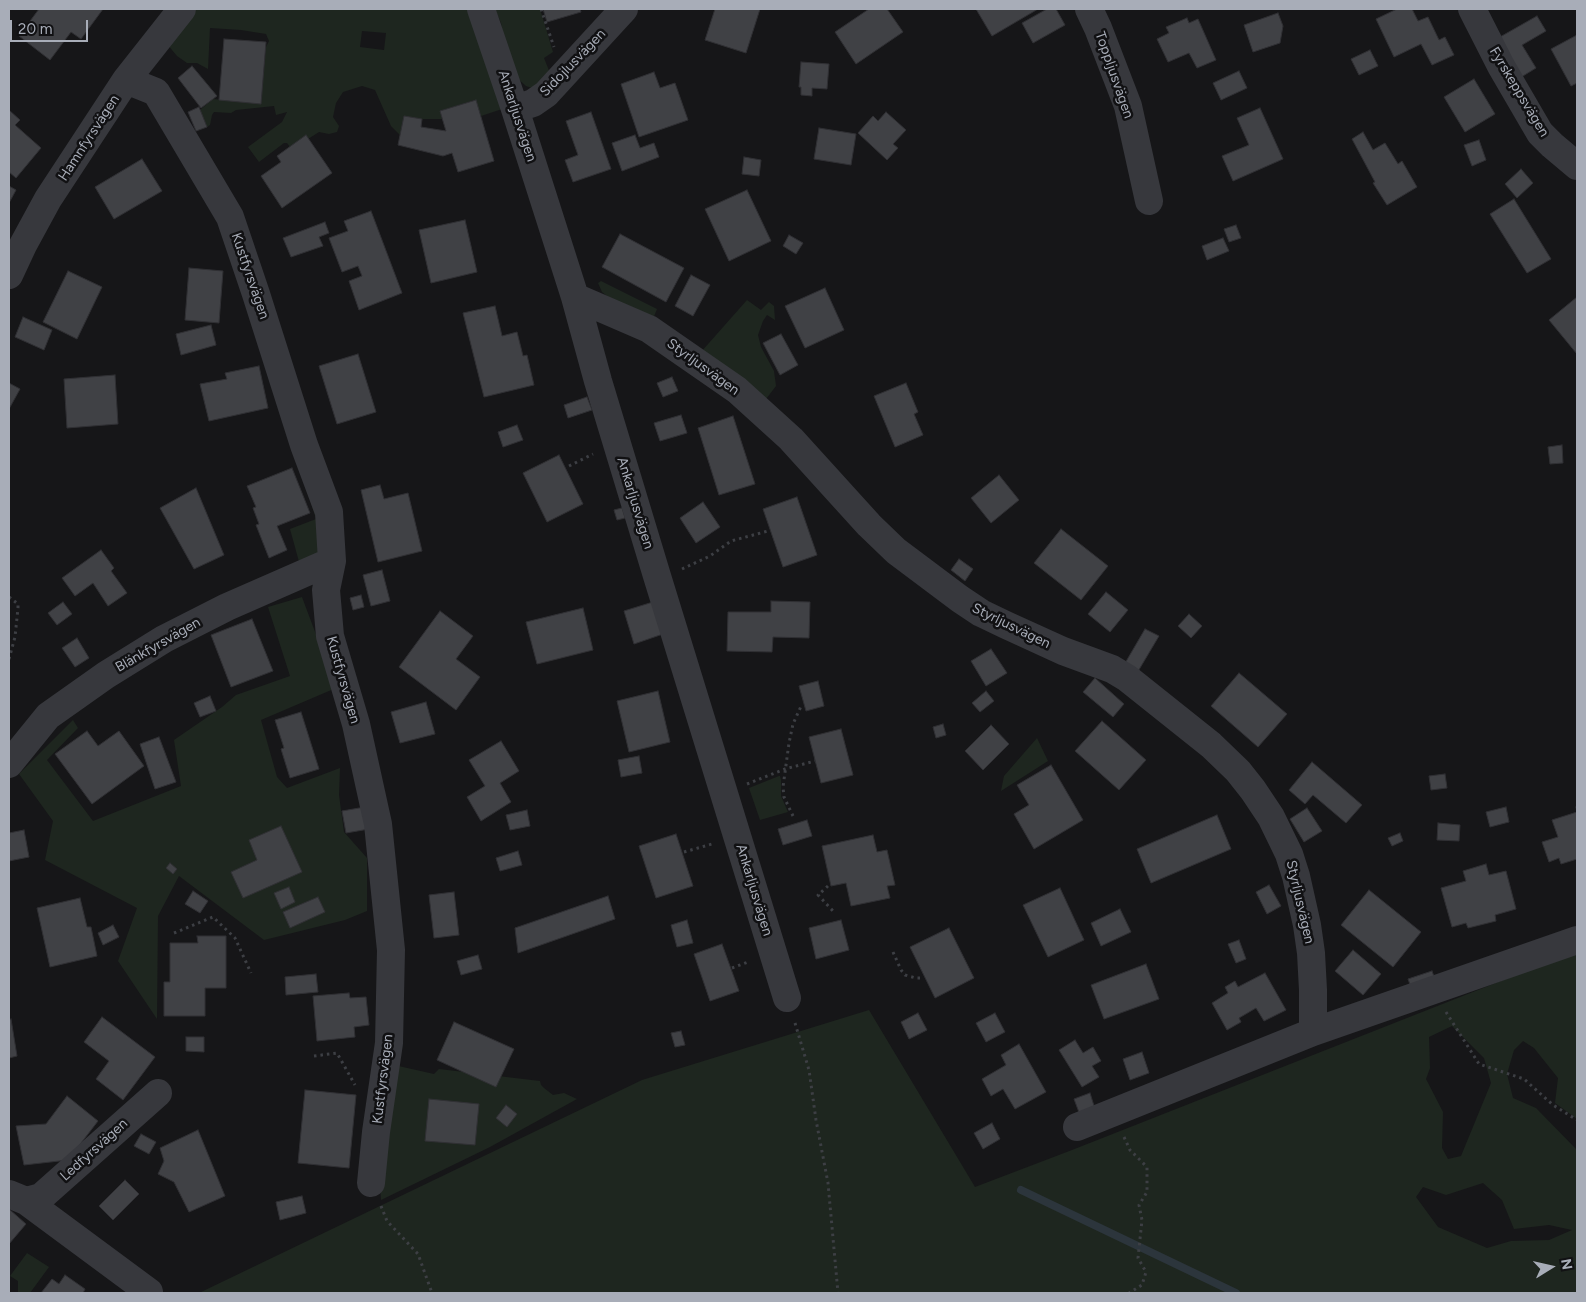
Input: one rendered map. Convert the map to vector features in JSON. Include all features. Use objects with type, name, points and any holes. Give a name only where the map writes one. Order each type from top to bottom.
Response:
[{"type":"street","name":"Hamnfyrsvägen","points":[[9,275],[48,199],[126,80],[182,9]]},
{"type":"street","name":"Ankarljusvägen","points":[[481,9],[575,297],[657,576],[787,998]]},
{"type":"street","name":"Sidojlusvägen","points":[[515,109],[533,103],[546,94],[624,9]]},
{"type":"street","name":"Toppljusvägen","points":[[1089,9],[1128,106],[1149,201]]},
{"type":"street","name":"Fyrskeppsvägen","points":[[1472,9],[1501,66],[1540,133],[1577,166]]},
{"type":"street","name":"Kustfyrsvägen","points":[[126,80],[156,92],[230,217],[304,445],[329,512],[332,561],[326,590],[330,636],[356,724],[378,824],[391,950],[389,1043],[376,1132],[371,1183]]},
{"type":"street","name":"Styrljusvägen","points":[[575,297],[649,329],[737,390],[791,439],[869,525],[896,551],[960,599],[981,613],[1006,625],[1063,651],[1112,669],[1127,678],[1211,745],[1238,771],[1271,818],[1289,854],[1296,876],[1311,953],[1313,1032]]},
{"type":"street","name":"Blänkfyrsvägen","points":[[9,764],[48,716],[106,675],[164,639],[228,607],[332,561]]},
{"type":"street","points":[[1077,1127],[1313,1032],[1577,940]]},
{"type":"street","name":"Ledfyrsvägen","points":[[17,1197],[41,1197],[158,1092]]},
{"type":"street","name":"Ledfyrsvägen","points":[[17,1197],[149,1292]]},
{"type":"path","points":[[541,9],[554,50]]},
{"type":"path","points":[[657,576],[687,567],[710,556],[731,541],[768,531]]},
{"type":"path","points":[[9,597],[18,604],[16,637],[9,659]]},
{"type":"path","points":[[793,816],[784,797],[783,787],[788,743],[793,724],[802,704]]},
{"type":"path","points":[[723,791],[752,783],[785,769],[815,761]]},
{"type":"path","points":[[828,886],[818,895],[834,912]]},
{"type":"path","points":[[174,933],[213,917],[235,938],[251,973]]},
{"type":"path","points":[[893,952],[901,970],[906,975],[922,978]]},
{"type":"path","points":[[1432,991],[1479,1064],[1524,1079],[1553,1105],[1577,1120]]},
{"type":"path","points":[[787,998],[809,1070],[828,1183],[838,1293]]},
{"type":"path","points":[[314,1056],[337,1053],[353,1079],[356,1088]]},
{"type":"path","points":[[1113,1113],[1130,1150],[1147,1167],[1147,1192],[1139,1205],[1142,1220],[1138,1258],[1146,1272],[1142,1284],[1129,1293]]},
{"type":"path","points":[[371,1183],[387,1221],[418,1254],[432,1293]]},
{"type":"shaded area","points":[[196,9],[474,9],[502,109],[481,116],[475,100],[440,111],[442,119],[422,119],[404,116],[400,135],[391,126],[375,90],[362,86],[343,92],[336,103],[333,117],[339,126],[337,132],[329,134],[319,132],[308,139],[305,136],[290,147],[287,143],[284,143],[259,162],[248,147],[282,122],[287,112],[276,115],[274,106],[236,110],[231,113],[214,112],[210,125],[207,127],[200,110],[213,99],[261,103],[266,47],[269,41],[266,34],[210,28],[208,69],[197,63],[187,63],[177,56],[167,44]],"holes":[[[362,31],[386,33],[384,50],[360,47]]]},
{"type":"shaded area","points":[[495,9],[540,9],[553,52],[544,58],[552,78],[532,88],[526,86],[515,76],[501,23]]},
{"type":"shaded area","points":[[601,281],[657,309],[653,319],[609,298],[602,292],[598,283]]},
{"type":"shaded area","points":[[747,300],[761,310],[769,302],[774,306],[775,320],[767,315],[758,335],[761,347],[774,371],[776,386],[763,403],[701,352]]},
{"type":"shaded area","points":[[293,424],[325,533],[325,541],[320,550],[301,569],[290,529],[316,519],[287,426]]},
{"type":"shaded area","points":[[302,597],[336,688],[261,720],[277,777],[287,788],[340,768],[339,795],[344,832],[367,858],[367,911],[345,920],[264,940],[179,876],[158,916],[157,1019],[118,961],[137,908],[45,860],[53,821],[19,774],[73,720],[78,728],[47,760],[93,821],[181,786],[174,740],[236,695],[290,676],[268,607]]},
{"type":"shaded area","points":[[1037,738],[1048,761],[1001,791],[1004,776]]},
{"type":"shaded area","points":[[780,776],[781,796],[788,812],[760,820],[749,788]]},
{"type":"shaded area","points":[[1577,951],[1577,1119],[1555,1103],[1558,1078],[1534,1048],[1523,1041],[1514,1050],[1507,1074],[1513,1098],[1536,1108],[1577,1150],[1577,1293],[199,1293],[642,1080],[869,1010],[975,1187]],"holes":[[[1452,1026],[1484,1058],[1491,1083],[1461,1156],[1448,1159],[1442,1148],[1443,1112],[1426,1079],[1430,1068],[1429,1037]],[[1483,1183],[1502,1200],[1514,1229],[1549,1225],[1572,1230],[1549,1240],[1511,1241],[1487,1248],[1438,1227],[1416,1197],[1423,1187],[1446,1195]]]},
{"type":"shaded area","points":[[394,1065],[434,1074],[439,1069],[540,1081],[541,1085],[553,1095],[564,1093],[577,1099],[490,1147],[381,1200],[380,1186]]},
{"type":"shaded area","points":[[27,1253],[49,1267],[30,1293],[18,1293],[18,1281],[10,1276]]},
{"type":"building","points":[[39,9],[103,9],[81,39],[71,32],[50,60],[19,36]]},
{"type":"building","points":[[543,9],[580,9],[581,12],[547,22]]},
{"type":"building","points":[[715,9],[760,9],[746,53],[705,40]]},
{"type":"building","points":[[869,9],[887,9],[903,32],[856,64],[835,32]]},
{"type":"building","points":[[976,9],[1038,9],[992,36]]},
{"type":"building","points":[[1047,9],[1056,9],[1065,25],[1033,43],[1022,23]]},
{"type":"building","points":[[1397,9],[1412,9],[1418,21],[1428,17],[1439,40],[1445,37],[1454,55],[1432,65],[1421,44],[1394,57],[1376,19]]},
{"type":"building","points":[[1278,13],[1283,26],[1280,43],[1253,52],[1244,25]]},
{"type":"building","points":[[1537,16],[1546,31],[1522,45],[1536,68],[1518,79],[1500,37]]},
{"type":"building","points":[[1187,18],[1189,23],[1198,19],[1216,60],[1197,68],[1189,53],[1168,62],[1157,39],[1169,33],[1166,27]]},
{"type":"building","points":[[1577,35],[1577,83],[1571,86],[1551,49]]},
{"type":"building","points":[[224,39],[266,42],[261,104],[219,100]]},
{"type":"building","points":[[1370,50],[1378,66],[1359,75],[1351,59]]},
{"type":"building","points":[[801,62],[829,64],[827,89],[812,88],[812,96],[801,95],[801,87],[799,87]]},
{"type":"building","points":[[192,66],[217,96],[201,108],[178,78]]},
{"type":"building","points":[[1239,71],[1247,88],[1221,100],[1213,83]]},
{"type":"building","points":[[654,72],[660,88],[675,83],[688,120],[639,137],[621,84]]},
{"type":"building","points":[[1474,79],[1495,114],[1465,132],[1444,97]]},
{"type":"building","points":[[476,100],[494,161],[458,172],[452,153],[443,156],[398,145],[404,116],[422,119],[421,127],[446,131],[440,111]]},
{"type":"building","points":[[199,107],[207,127],[196,131],[188,112]]},
{"type":"building","points":[[1260,108],[1283,159],[1233,181],[1222,156],[1249,145],[1237,118]]},
{"type":"building","points":[[9,110],[20,120],[15,125],[41,148],[16,178],[9,172]]},
{"type":"building","points":[[591,112],[611,169],[573,182],[565,160],[578,155],[566,121]]},
{"type":"building","points":[[886,112],[906,130],[893,144],[898,148],[887,160],[858,133],[873,116],[878,121]]},
{"type":"building","points":[[819,128],[856,134],[851,165],[814,159]]},
{"type":"building","points":[[1363,132],[1373,150],[1385,143],[1398,164],[1402,161],[1417,187],[1387,205],[1373,183],[1375,182],[1352,139]]},
{"type":"building","points":[[306,135],[332,173],[282,208],[261,176],[281,162],[277,156]]},
{"type":"building","points":[[635,135],[640,148],[654,143],[659,157],[622,171],[612,143]]},
{"type":"building","points":[[1479,140],[1486,160],[1472,166],[1464,145]]},
{"type":"building","points":[[744,157],[761,160],[759,176],[742,174]]},
{"type":"building","points":[[142,159],[162,191],[114,219],[95,187]]},
{"type":"building","points":[[1521,169],[1533,183],[1517,198],[1505,184]]},
{"type":"building","points":[[9,186],[16,190],[9,203]]},
{"type":"building","points":[[747,190],[771,241],[729,261],[705,209]]},
{"type":"building","points":[[1514,199],[1551,259],[1527,273],[1490,214]]},
{"type":"building","points":[[371,211],[402,293],[359,310],[349,281],[362,276],[358,266],[342,272],[329,238],[348,231],[344,221]]},
{"type":"building","points":[[465,220],[477,272],[431,283],[419,230]]},
{"type":"building","points":[[325,222],[329,233],[319,237],[323,246],[291,257],[283,238]]},
{"type":"building","points":[[1236,225],[1241,238],[1229,242],[1224,229]]},
{"type":"building","points":[[620,234],[684,268],[666,302],[602,267]]},
{"type":"building","points":[[789,235],[803,243],[796,254],[783,246]]},
{"type":"building","points":[[1223,238],[1229,251],[1207,260],[1202,246]]},
{"type":"building","points":[[189,268],[223,271],[219,323],[185,320]]},
{"type":"building","points":[[68,271],[102,287],[77,339],[43,322]]},
{"type":"building","points":[[691,275],[710,285],[693,316],[675,306]]},
{"type":"building","points":[[825,288],[844,330],[805,348],[785,306]]},
{"type":"building","points":[[1577,297],[1577,354],[1549,320]]},
{"type":"building","points":[[495,306],[502,336],[517,332],[523,356],[527,355],[534,385],[484,397],[463,313]]},
{"type":"building","points":[[23,317],[52,330],[44,350],[15,337]]},
{"type":"building","points":[[211,325],[216,345],[181,355],[176,334]]},
{"type":"building","points":[[781,334],[798,365],[780,375],[763,343]]},
{"type":"building","points":[[358,354],[376,412],[337,424],[319,366]]},
{"type":"building","points":[[259,366],[268,408],[209,421],[200,384],[227,379],[225,373]]},
{"type":"building","points":[[115,375],[118,424],[67,428],[64,379]]},
{"type":"building","points":[[672,377],[678,391],[663,397],[657,383]]},
{"type":"building","points":[[9,383],[20,389],[9,409]]},
{"type":"building","points":[[906,383],[918,412],[914,414],[923,435],[895,447],[874,396]]},
{"type":"building","points":[[587,397],[592,410],[568,418],[564,405]]},
{"type":"building","points":[[681,415],[687,433],[660,441],[654,423]]},
{"type":"building","points":[[733,416],[755,484],[719,495],[698,428]]},
{"type":"building","points":[[517,425],[523,440],[503,447],[498,432]]},
{"type":"building","points":[[1562,445],[1563,463],[1550,464],[1548,447]]},
{"type":"building","points":[[559,455],[583,504],[547,522],[523,473]]},
{"type":"building","points":[[292,468],[310,513],[277,526],[287,550],[269,558],[256,525],[259,524],[253,508],[256,507],[247,486]]},
{"type":"building","points":[[999,475],[1019,500],[991,523],[971,498]]},
{"type":"building","points":[[380,485],[384,499],[408,493],[422,551],[378,562],[361,490]]},
{"type":"building","points":[[196,488],[224,555],[194,569],[160,508]]},
{"type":"building","points":[[797,497],[817,555],[783,567],[763,509]]},
{"type":"building","points":[[703,502],[720,527],[696,543],[680,518]]},
{"type":"building","points":[[622,508],[625,518],[617,520],[614,510]]},
{"type":"building","points":[[1061,529],[1108,566],[1081,600],[1034,563]]},
{"type":"building","points":[[101,550],[114,568],[111,571],[127,593],[108,606],[93,583],[75,596],[62,578]]},
{"type":"building","points":[[959,559],[973,569],[965,581],[951,570]]},
{"type":"building","points":[[382,570],[390,601],[371,606],[363,575]]},
{"type":"building","points":[[1106,592],[1128,610],[1110,632],[1088,614]]},
{"type":"building","points":[[361,595],[364,607],[353,610],[350,598]]},
{"type":"building","points":[[771,601],[810,602],[809,638],[773,637],[772,652],[727,651],[728,612],[771,612]]},
{"type":"building","points":[[63,602],[72,614],[57,625],[48,613]]},
{"type":"building","points":[[653,602],[663,634],[634,644],[624,611]]},
{"type":"building","points":[[583,608],[593,650],[537,664],[526,622]]},
{"type":"building","points":[[440,611],[473,636],[456,659],[480,677],[456,710],[399,667]]},
{"type":"building","points":[[1189,614],[1202,626],[1191,638],[1178,626]]},
{"type":"building","points":[[252,619],[273,671],[231,687],[211,635]]},
{"type":"building","points":[[1145,629],[1159,636],[1137,673],[1124,665]]},
{"type":"building","points":[[77,638],[89,658],[75,667],[62,648]]},
{"type":"building","points":[[991,649],[1007,673],[986,686],[971,661]]},
{"type":"building","points":[[1239,673],[1287,714],[1258,747],[1211,706]]},
{"type":"building","points":[[1095,678],[1124,704],[1113,717],[1083,692]]},
{"type":"building","points":[[818,681],[824,706],[806,711],[799,686]]},
{"type":"building","points":[[658,691],[670,742],[629,752],[617,701]]},
{"type":"building","points":[[986,691],[994,701],[980,712],[972,703]]},
{"type":"building","points":[[210,696],[216,711],[200,717],[194,703]]},
{"type":"building","points":[[426,702],[435,734],[400,743],[391,712]]},
{"type":"building","points":[[301,712],[319,769],[290,778],[281,749],[284,748],[275,720]]},
{"type":"building","points":[[1102,721],[1146,760],[1119,790],[1075,751]]},
{"type":"building","points":[[943,724],[946,735],[936,738],[933,727]]},
{"type":"building","points":[[991,725],[1009,744],[983,770],[965,751]]},
{"type":"building","points":[[841,729],[853,775],[821,783],[809,737]]},
{"type":"building","points":[[87,731],[98,746],[119,731],[144,766],[92,804],[55,754]]},
{"type":"building","points":[[159,737],[176,782],[155,789],[140,744]]},
{"type":"building","points":[[501,741],[519,771],[500,783],[511,802],[481,821],[467,797],[485,786],[469,760]]},
{"type":"building","points":[[639,756],[642,773],[621,777],[618,760]]},
{"type":"building","points":[[1312,762],[1362,805],[1346,823],[1313,795],[1305,804],[1289,790]]},
{"type":"building","points":[[1051,765],[1083,820],[1034,849],[1014,814],[1029,805],[1017,785]]},
{"type":"building","points":[[1445,774],[1447,788],[1431,790],[1429,776]]},
{"type":"building","points":[[365,807],[369,829],[346,833],[342,811]]},
{"type":"building","points":[[1506,807],[1509,822],[1490,827],[1486,812]]},
{"type":"building","points":[[1307,808],[1322,831],[1304,842],[1290,819]]},
{"type":"building","points":[[527,810],[530,826],[510,830],[506,815]]},
{"type":"building","points":[[1577,812],[1577,859],[1561,864],[1559,858],[1549,862],[1542,842],[1558,837],[1552,820]]},
{"type":"building","points":[[1217,815],[1231,849],[1151,883],[1137,849]]},
{"type":"building","points":[[807,820],[812,836],[783,845],[778,829]]},
{"type":"building","points":[[1438,823],[1460,825],[1459,841],[1437,840]]},
{"type":"building","points":[[281,826],[302,872],[243,898],[231,872],[257,860],[249,840]]},
{"type":"building","points":[[24,830],[29,857],[9,861],[9,833]]},
{"type":"building","points":[[1400,833],[1403,841],[1392,846],[1388,838]]},
{"type":"building","points":[[676,834],[693,886],[656,898],[639,846]]},
{"type":"building","points":[[873,835],[877,852],[887,850],[895,885],[887,886],[890,898],[851,906],[846,883],[831,886],[822,846]]},
{"type":"building","points":[[518,851],[522,865],[500,871],[496,858]]},
{"type":"building","points":[[170,863],[177,869],[173,874],[166,868]]},
{"type":"building","points":[[1486,864],[1489,875],[1506,871],[1516,909],[1495,915],[1496,921],[1468,928],[1466,923],[1452,927],[1441,888],[1466,881],[1463,871]]},
{"type":"building","points":[[1269,885],[1281,906],[1267,914],[1256,892]]},
{"type":"building","points":[[289,887],[295,902],[281,909],[274,893]]},
{"type":"building","points":[[1060,888],[1084,940],[1048,957],[1023,905]]},
{"type":"building","points":[[1369,890],[1421,932],[1393,967],[1341,925]]},
{"type":"building","points":[[193,891],[208,901],[200,913],[185,904]]},
{"type":"building","points":[[454,892],[459,935],[434,938],[429,895]]},
{"type":"building","points":[[608,896],[615,919],[518,953],[515,928]]},
{"type":"building","points":[[318,897],[325,912],[290,928],[283,912]]},
{"type":"building","points":[[80,898],[87,927],[91,927],[97,956],[50,967],[37,908]]},
{"type":"building","points":[[1120,909],[1131,932],[1101,946],[1091,923]]},
{"type":"building","points":[[687,920],[693,943],[677,947],[671,925]]},
{"type":"building","points":[[841,920],[849,950],[816,959],[809,928]]},
{"type":"building","points":[[113,925],[119,937],[103,945],[98,933]]},
{"type":"building","points":[[949,928],[974,978],[935,998],[910,947]]},
{"type":"building","points":[[197,936],[226,936],[226,988],[205,988],[205,1016],[164,1016],[164,982],[170,982],[170,943],[198,943]]},
{"type":"building","points":[[1239,940],[1246,959],[1236,963],[1228,944]]},
{"type":"building","points":[[722,944],[739,991],[710,1001],[694,954]]},
{"type":"building","points":[[1353,950],[1381,974],[1363,995],[1335,971]]},
{"type":"building","points":[[478,955],[482,969],[461,975],[457,961]]},
{"type":"building","points":[[1146,964],[1159,999],[1104,1019],[1091,985]]},
{"type":"building","points":[[1432,971],[1436,982],[1412,990],[1408,979]]},
{"type":"building","points":[[1265,973],[1286,1010],[1264,1021],[1256,1008],[1239,1018],[1241,1022],[1227,1030],[1212,1003],[1228,993],[1225,987],[1235,981],[1238,987]]},
{"type":"building","points":[[316,974],[318,992],[286,995],[285,977]]},
{"type":"building","points":[[349,993],[350,998],[366,997],[369,1025],[354,1027],[355,1037],[317,1041],[313,996]]},
{"type":"building","points":[[918,1013],[927,1030],[909,1039],[901,1022]]},
{"type":"building","points":[[995,1013],[1005,1032],[986,1042],[976,1023]]},
{"type":"building","points":[[102,1017],[155,1057],[123,1100],[96,1079],[109,1061],[84,1042]]},
{"type":"building","points":[[11,1019],[17,1056],[9,1058],[9,1020]]},
{"type":"building","points":[[454,1022],[514,1049],[496,1087],[437,1060]]},
{"type":"building","points":[[681,1031],[685,1045],[675,1047],[671,1033]]},
{"type":"building","points":[[186,1037],[204,1037],[204,1052],[186,1051]]},
{"type":"building","points":[[1075,1040],[1083,1053],[1093,1047],[1101,1061],[1092,1066],[1099,1077],[1082,1087],[1059,1050]]},
{"type":"building","points":[[1019,1044],[1046,1092],[1015,1109],[1003,1089],[991,1096],[982,1079],[1006,1065],[1001,1055]]},
{"type":"building","points":[[1142,1052],[1149,1073],[1130,1080],[1123,1059]]},
{"type":"building","points":[[305,1090],[356,1095],[349,1168],[298,1163]]},
{"type":"building","points":[[1090,1093],[1095,1109],[1080,1115],[1074,1099]]},
{"type":"building","points":[[67,1096],[98,1121],[68,1160],[24,1165],[16,1126],[46,1124]]},
{"type":"building","points":[[429,1099],[479,1104],[475,1145],[425,1141]]},
{"type":"building","points":[[506,1105],[517,1114],[507,1127],[496,1118]]},
{"type":"building","points":[[992,1123],[1000,1139],[983,1149],[974,1133]]},
{"type":"building","points":[[198,1130],[225,1196],[189,1212],[174,1182],[158,1174],[164,1161],[160,1148]]},
{"type":"building","points":[[141,1134],[156,1142],[149,1154],[134,1146]]},
{"type":"building","points":[[125,1180],[139,1194],[113,1220],[99,1206]]},
{"type":"building","points":[[302,1196],[306,1213],[280,1220],[276,1202]]},
{"type":"building","points":[[9,1209],[26,1224],[9,1244]]},
{"type":"building","points":[[65,1275],[85,1289],[83,1293],[41,1293],[52,1279],[59,1284]]},
{"type":"waterway","points":[[1021,1190],[1236,1293]]}]
